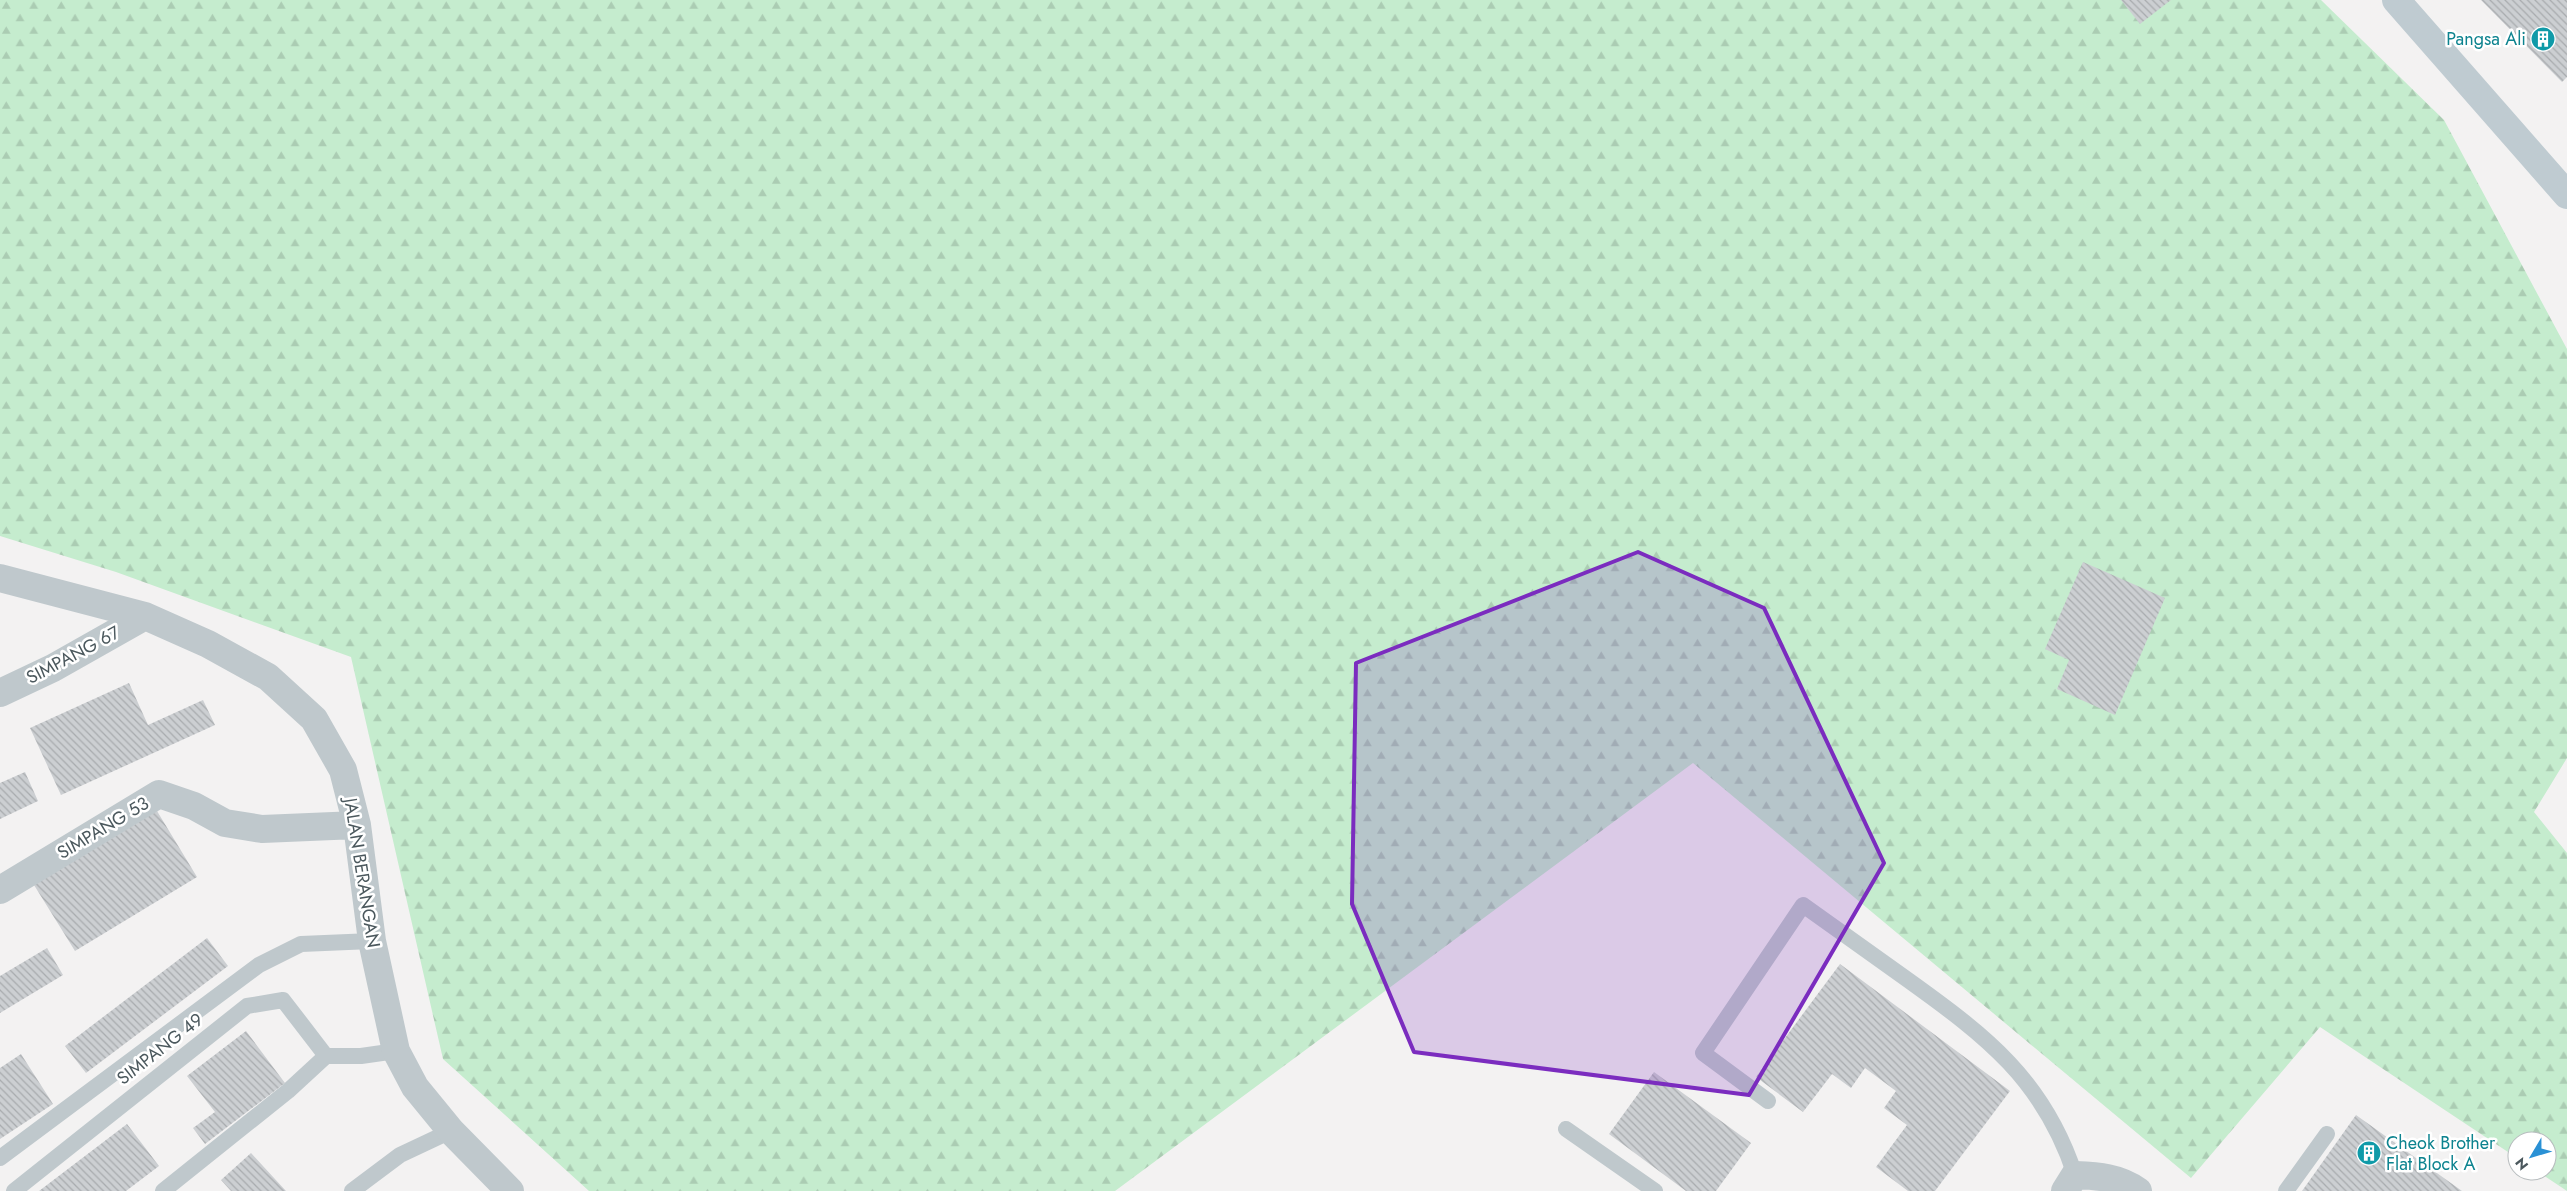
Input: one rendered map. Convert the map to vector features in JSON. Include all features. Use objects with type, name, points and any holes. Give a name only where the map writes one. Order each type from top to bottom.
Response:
[{"type":"main road","points":[[2396,0],[2567,195]]},
{"type":"street","name":"JALAN BERANGAN","points":[[0,578],[145,616],[208,644],[268,677],[314,719],[343,770],[357,825],[372,941],[396,1051],[415,1087],[451,1131],[510,1191]]},
{"type":"street","name":"SIMPANG 67","points":[[0,693],[53,668],[145,616]]},
{"type":"street","name":"SIMPANG 53","points":[[0,890],[159,794],[194,806],[225,823],[262,829],[357,825]]},
{"type":"street","points":[[2070,1183],[2103,1176],[2129,1185],[2138,1191]]},
{"type":"lane","points":[[1768,1101],[1703,1053],[1802,905],[1971,1025],[2006,1057],[2050,1116],[2066,1146],[2070,1183]]},
{"type":"lane","points":[[0,1158],[259,965],[301,944],[372,941]]},
{"type":"lane","name":"SIMPANG 49","points":[[14,1191],[247,1006],[283,1000],[326,1056]]},
{"type":"lane","points":[[163,1191],[288,1091],[326,1056],[361,1056],[396,1051]]},
{"type":"lane","points":[[1566,1128],[1655,1191]]},
{"type":"lane","points":[[352,1191],[400,1155],[451,1131]]},
{"type":"lane","points":[[2286,1191],[2326,1134]]},
{"type":"highlighted area","points":[[1638,552],[1764,608],[1884,863],[1749,1095],[1414,1052],[1352,904],[1356,663]]},
{"type":"green space","points":[[0,0],[2321,0],[2444,120],[2567,349],[2567,758],[2534,812],[2567,853],[2567,1191],[2552,1181],[2557,1181],[2557,1131],[2507,1131],[2507,1151],[2320,1027],[2191,1178],[1693,763],[1115,1191],[589,1191],[443,1059],[351,657],[116,572],[0,536]]},
{"type":"building","points":[[2121,0],[2171,0],[2140,24]]},
{"type":"building","name":"Pangsa Ali","points":[[2481,0],[2567,0],[2567,77],[2562,82]]},
{"type":"building","points":[[2083,562],[2165,598],[2115,715],[2057,689],[2069,660],[2045,649]]},
{"type":"building","points":[[129,683],[148,725],[203,700],[215,725],[61,795],[30,728]]},
{"type":"building","points":[[25,772],[38,801],[0,819],[0,783]]},
{"type":"building","points":[[157,811],[197,877],[75,951],[34,885]]},
{"type":"building","points":[[207,938],[228,966],[86,1073],[65,1046]]},
{"type":"building","points":[[47,948],[63,975],[0,1013],[0,976]]},
{"type":"building","points":[[1840,964],[2010,1091],[1935,1191],[1908,1191],[1876,1167],[1907,1125],[1884,1108],[1896,1091],[1865,1068],[1851,1088],[1832,1074],[1803,1112],[1756,1077]]},
{"type":"building","points":[[246,1031],[285,1083],[205,1144],[193,1128],[215,1112],[187,1076]]},
{"type":"building","points":[[21,1054],[53,1104],[0,1139],[0,1068]]},
{"type":"building","points":[[1654,1072],[1751,1143],[1716,1191],[1686,1191],[1609,1134]]},
{"type":"building","name":"Cheok Brother Flat Block A","points":[[2356,1115],[2462,1191],[2302,1191]]},
{"type":"building","points":[[127,1124],[159,1166],[126,1191],[39,1191]]},
{"type":"building","points":[[251,1153],[286,1191],[231,1191],[221,1180]]},
{"type":"place","name":"Pangsa Ali","points":[[2543,39]]},
{"type":"place","name":"Cheok Brother Flat Block A","points":[[2369,1153]]}]
